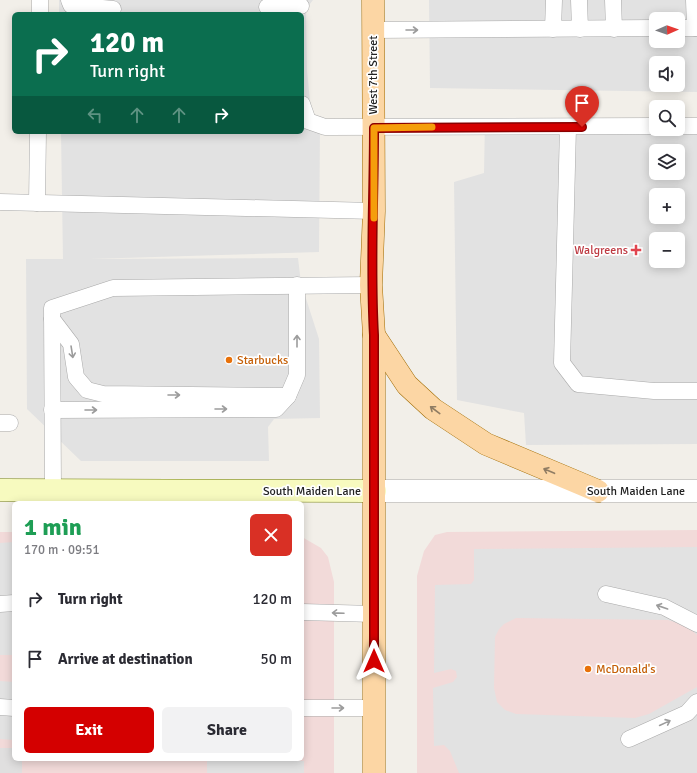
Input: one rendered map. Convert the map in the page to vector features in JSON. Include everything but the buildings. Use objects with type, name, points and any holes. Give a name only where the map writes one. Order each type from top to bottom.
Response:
[{"type":"main road","name":"West 7th Street","points":[[373,0],[374,211],[371,285],[374,335],[374,773]]},
{"type":"main road","points":[[374,335],[407,385],[433,409],[486,444],[598,491]]},
{"type":"main road","name":"South Maiden Lane","points":[[0,490],[53,490],[92,497],[374,491]]},
{"type":"street","name":"South Maiden Lane","points":[[374,491],[697,491]]},
{"type":"lane","points":[[40,0],[40,12]]},
{"type":"lane","points":[[69,0],[71,6],[113,9]]},
{"type":"lane","points":[[553,29],[554,0]]},
{"type":"lane","points":[[579,0],[580,29]]},
{"type":"lane","points":[[613,0],[614,29]]},
{"type":"lane","points":[[685,28],[696,28],[694,0]]},
{"type":"lane","points":[[267,7],[301,7]]},
{"type":"lane","points":[[373,30],[649,28]]},
{"type":"lane","points":[[304,110],[308,121],[325,127],[649,126]]},
{"type":"lane","points":[[685,126],[697,126]]},
{"type":"lane","points":[[568,127],[562,363],[578,384],[654,391],[697,392]]},
{"type":"lane","points":[[37,203],[38,134]]},
{"type":"lane","points":[[0,202],[374,211]]},
{"type":"lane","points":[[52,410],[276,409],[288,396],[297,375],[297,285]]},
{"type":"lane","points":[[53,490],[52,308],[113,288],[371,285]]},
{"type":"lane","points":[[52,319],[71,344],[76,377],[87,390],[103,394],[288,396]]},
{"type":"lane","points":[[606,594],[664,607],[697,624]]},
{"type":"lane","points":[[0,604],[12,603]]},
{"type":"lane","points":[[304,612],[374,614]]},
{"type":"lane","points":[[629,739],[687,713],[697,702]]},
{"type":"lane","points":[[0,707],[12,708]]},
{"type":"lane","points":[[304,708],[374,708]]},
{"type":"shaded area","points":[[59,0],[313,0],[306,9],[307,71],[311,110],[320,126],[319,252],[89,259],[298,258],[301,283],[319,339],[320,418],[274,419],[268,427],[269,461],[81,461],[27,409],[26,259],[63,259],[61,134],[304,134],[304,12],[59,12]]},
{"type":"shaded area","points":[[429,0],[697,0],[697,92],[685,92],[685,56],[649,56],[649,91],[430,88]]},
{"type":"shaded area","points":[[485,119],[649,129],[649,136],[685,136],[685,126],[697,120],[697,444],[526,445],[524,413],[457,400],[454,182],[484,173]]},
{"type":"shaded area","points":[[697,530],[697,773],[417,773],[417,576],[424,551],[435,535],[447,532]]},
{"type":"shaded area","points":[[0,532],[12,532],[12,748],[0,748]]},
{"type":"shaded area","points":[[304,538],[321,548],[328,557],[334,582],[334,773],[22,773],[22,761],[304,761]]},
{"type":"shaded area","points":[[12,542],[12,655],[0,655],[0,543]]},
{"type":"shaded area","points":[[697,547],[697,635],[687,626],[668,620],[516,618],[504,624],[499,629],[495,637],[494,688],[497,702],[505,710],[516,714],[635,718],[649,714],[697,687],[697,773],[459,773],[450,751],[444,745],[434,746],[433,688],[453,682],[457,677],[456,671],[451,669],[434,673],[435,585],[471,584],[474,580],[474,549]]},
{"type":"shaded area","points":[[0,681],[12,682],[12,740],[0,739]]},
{"type":"shaded area","points":[[0,748],[12,748],[12,761],[22,761],[22,773],[0,773]]},
{"type":"shaded area","points":[[207,761],[304,761],[304,773],[207,773]]},
{"type":"slow traffic","points":[[374,218],[374,128],[432,127]]},
{"type":"place","name":"Walgreens","points":[[636,250]]},
{"type":"place","name":"Starbucks","points":[[229,360]]},
{"type":"place","name":"McDonald's","points":[[588,669]]},
{"type":"route","points":[[374,661],[374,335],[371,285],[374,211],[374,128],[582,127]]}]
